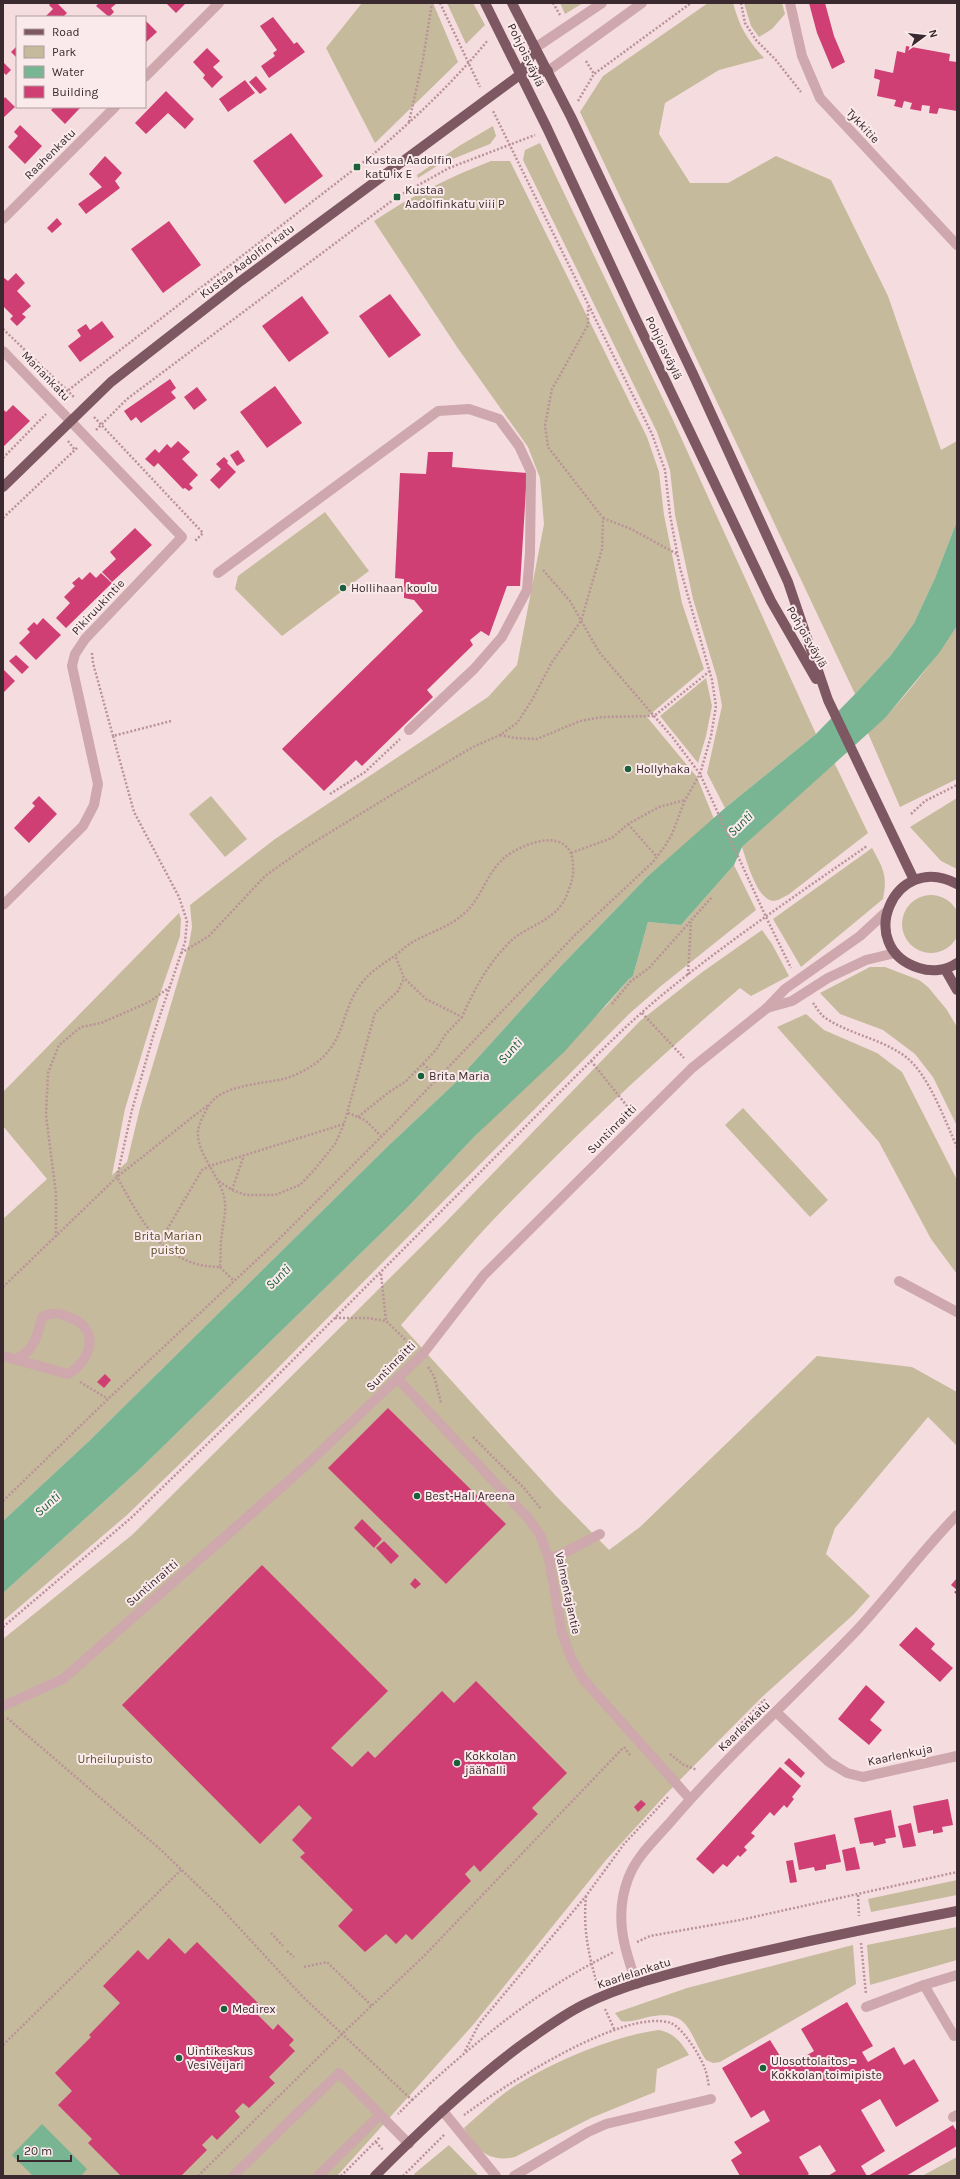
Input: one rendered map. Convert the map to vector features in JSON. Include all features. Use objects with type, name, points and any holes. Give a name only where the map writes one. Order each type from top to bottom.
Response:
[{"type":"main road","name":"Pohjoisväylä","points":[[485,3],[521,74],[767,594],[828,700],[860,770],[914,880]]},
{"type":"main road","name":"Pohjoisväylä","points":[[512,3],[548,71],[693,374],[788,582],[828,700]]},
{"type":"main road","points":[[521,74],[535,48]]},
{"type":"main road","points":[[521,74],[548,71]]},
{"type":"main road","name":"Kustaa Aadolfin katu","points":[[3,487],[111,382],[238,283],[521,74]]},
{"type":"main road","points":[[957,884],[936,877],[914,880],[897,893],[886,912],[886,933],[895,953],[903,961],[918,968],[934,971],[945,969],[957,963]]},
{"type":"main road","points":[[945,969],[957,990]]},
{"type":"main road","name":"Kaarlelankatu","points":[[375,2176],[442,2110],[490,2069],[539,2032],[600,1997],[637,1984],[758,1952],[957,1911]]},
{"type":"street","points":[[146,76],[219,3]]},
{"type":"street","points":[[535,48],[602,3]]},
{"type":"street","points":[[548,71],[642,3]]},
{"type":"street","name":"Tykkitie","points":[[790,3],[802,56],[820,98],[957,244]]},
{"type":"street","name":"Raahenkatu","points":[[3,219],[114,108]]},
{"type":"street","name":"Mariankatu","points":[[3,351],[71,420]]},
{"type":"street","points":[[218,573],[438,412],[469,409],[499,419],[519,446],[531,472],[530,553],[527,590],[502,637],[474,669],[409,730]]},
{"type":"street","name":"Pikiruukintie","points":[[3,905],[83,826],[90,816],[97,795],[97,774],[72,661],[81,644],[182,537],[71,420]]},
{"type":"street","name":"Suntinraitti","points":[[3,1706],[63,1679],[301,1470],[422,1355],[484,1275],[692,1068],[767,1008],[785,989],[860,936],[886,912]]},
{"type":"street","name":"Suntinraitti","points":[[767,1008],[792,1001],[828,978],[866,960],[895,953]]},
{"type":"street","points":[[899,1281],[957,1312]]},
{"type":"street","points":[[3,1356],[68,1374],[81,1363],[89,1351],[90,1337],[87,1329],[78,1320],[58,1313],[50,1313],[42,1317],[32,1348],[27,1354],[17,1359]]},
{"type":"street","name":"Valmentajantie","points":[[398,1379],[517,1504],[540,1535],[549,1559],[556,1610],[570,1658],[583,1680],[690,1799]]},
{"type":"street","name":"Kaarlenkatu","points":[[637,1984],[623,1947],[621,1931],[622,1896],[628,1878],[638,1858],[690,1799],[859,1628],[957,1515]]},
{"type":"street","points":[[549,1559],[562,1554],[600,1534]]},
{"type":"street","name":"Kaarlenkuja","points":[[776,1712],[830,1762],[846,1773],[863,1777],[957,1756]]},
{"type":"street","points":[[866,2006],[957,1975]]},
{"type":"street","points":[[924,1985],[954,2036]]},
{"type":"street","points":[[233,2176],[339,2073],[409,2144]]},
{"type":"street","points":[[514,2176],[588,2132],[606,2124],[711,2099]]},
{"type":"street","points":[[442,2110],[496,2176]]},
{"type":"street","points":[[318,2176],[380,2114]]},
{"type":"path","points":[[409,123],[425,53],[432,3]]},
{"type":"path","points":[[3,1502],[108,1399],[277,1241],[381,1136],[574,935],[657,857],[672,834],[685,800],[700,774],[716,706],[710,671],[688,600],[678,554],[670,515],[665,470],[652,434],[487,99],[468,64],[440,3]]},
{"type":"path","points":[[3,458],[55,404],[66,390],[370,157],[409,123],[468,64],[498,28]]},
{"type":"path","points":[[3,518],[127,399],[397,197]]},
{"type":"path","points":[[3,329],[85,407],[203,534],[191,545]]},
{"type":"path","points":[[602,518],[631,529],[678,554]]},
{"type":"path","points":[[530,553],[570,601],[599,652],[654,716],[700,774],[766,917],[799,980]]},
{"type":"path","points":[[93,648],[93,664],[134,812],[179,896],[186,913],[187,926],[185,942],[132,1110],[117,1177],[139,1216],[159,1243],[180,1258],[207,1267],[220,1268],[234,1281]]},
{"type":"path","points":[[500,735],[515,738],[537,739],[580,721],[602,718],[654,716],[710,671]]},
{"type":"path","points":[[113,736],[171,721]]},
{"type":"path","points":[[330,794],[365,772],[409,730]]},
{"type":"path","points":[[911,814],[925,801],[957,785]]},
{"type":"path","points":[[571,853],[612,838],[628,824],[659,807],[685,800]]},
{"type":"path","points":[[628,824],[657,857]]},
{"type":"path","points":[[3,1287],[117,1177],[219,1096],[236,1088],[283,1079],[311,1067],[324,1056],[338,1040],[353,997],[360,985],[372,971],[396,955],[409,944],[466,914],[475,904],[491,873],[502,859],[522,847],[541,841],[554,840],[564,844],[571,853],[574,876],[566,897],[558,911],[545,921],[523,932],[507,944],[493,961],[471,996],[462,1017],[445,1035],[436,1050],[405,1082],[389,1092],[358,1117]]},
{"type":"path","points":[[3,1627],[131,1518],[265,1388],[334,1318],[381,1274],[591,1061],[642,1013],[688,975],[766,917],[867,846]]},
{"type":"path","points":[[612,1004],[631,980],[649,968],[712,897]]},
{"type":"path","points":[[688,975],[691,921]]},
{"type":"path","points":[[396,955],[404,978],[426,999],[462,1017]]},
{"type":"path","points":[[219,1181],[232,1190],[246,1195],[275,1195],[300,1185],[335,1144],[348,1113],[375,1013],[398,991],[404,978]]},
{"type":"path","points":[[56,1237],[56,1194],[46,1115],[48,1073],[59,1045],[81,1027],[101,1023],[149,1002],[170,986]]},
{"type":"path","points":[[807,992],[826,1019],[891,1048],[907,1058],[916,1067],[926,1082],[957,1147]]},
{"type":"path","points":[[642,1013],[692,1068]]},
{"type":"path","points":[[591,1061],[638,1121]]},
{"type":"path","points":[[423,1064],[438,1077]]},
{"type":"path","points":[[210,1103],[198,1130],[202,1148],[219,1181],[225,1202],[220,1268]]},
{"type":"path","points":[[348,1113],[365,1120],[381,1136]]},
{"type":"path","points":[[159,1243],[202,1170],[210,1166],[344,1124]]},
{"type":"path","points":[[232,1190],[244,1155]]},
{"type":"path","points":[[334,1318],[368,1318],[386,1321]]},
{"type":"path","points":[[68,1374],[108,1399]]},
{"type":"path","points":[[738,1727],[764,1700],[776,1712]]},
{"type":"path","points":[[6,1718],[181,1870],[220,1907],[301,1995],[343,2033]]},
{"type":"path","points":[[198,2176],[343,2033],[424,1956],[623,1748]]},
{"type":"path","points":[[464,2052],[479,2024],[556,1930],[586,1896],[624,1844],[670,1795],[702,1765]]},
{"type":"path","points":[[3,2046],[181,1870]]},
{"type":"path","points":[[412,2100],[464,2052],[515,2011],[591,1963],[623,1947],[650,1936],[858,1895],[957,1872]]},
{"type":"path","points":[[858,1895],[866,2006]]},
{"type":"path","points":[[586,1896],[584,1920],[585,1941],[600,1997],[615,2031]]},
{"type":"path","points":[[271,1933],[283,1946]]},
{"type":"path","points":[[287,1950],[294,1958]]},
{"type":"path","points":[[304,1967],[327,1962],[372,2006]]},
{"type":"path","points":[[403,2176],[454,2125],[490,2096],[555,2057],[615,2031],[643,2023],[657,2022],[672,2024],[680,2029],[693,2046],[705,2069],[711,2099]]},
{"type":"green space","points":[[362,3],[433,3],[458,62],[375,143],[326,48]]},
{"type":"green space","points":[[447,3],[473,3],[485,25],[466,44]]},
{"type":"green space","points":[[560,3],[583,3],[565,14]]},
{"type":"green space","points":[[708,3],[733,3],[738,19],[745,33],[764,58],[719,70],[665,103],[659,134],[690,183],[728,183],[776,156],[831,180],[888,296],[941,450],[957,441],[957,521],[935,578],[914,623],[891,655],[855,694],[580,112],[603,76]]},
{"type":"green space","points":[[744,3],[782,3],[785,14],[772,29],[759,37],[751,26]]},
{"type":"green space","points":[[493,126],[496,136],[490,144],[440,164],[418,178],[417,175],[459,146]]},
{"type":"green space","points":[[540,143],[673,420],[816,734],[725,808],[707,773],[722,706],[717,678],[693,599],[675,515],[670,470],[657,432],[523,160],[525,150]]},
{"type":"green space","name":"Brita Marian puisto","points":[[491,161],[510,161],[647,437],[659,472],[664,515],[682,603],[704,669],[647,717],[697,777],[714,819],[648,876],[559,968],[454,1084],[387,1147],[88,1442],[3,1521],[3,1219],[47,1179],[3,1126],[3,1092],[179,913],[181,919],[180,936],[160,994],[125,1109],[112,1175],[127,1162],[140,1108],[189,944],[192,927],[190,905],[275,839],[488,697],[517,665],[544,524],[540,478],[528,447],[457,347],[374,221],[402,203],[431,188]]},
{"type":"green space","points":[[325,512],[369,571],[282,636],[235,589],[238,576]]},
{"type":"green space","points":[[957,626],[957,779],[900,807],[868,733],[893,709],[916,682]]},
{"type":"green space","points":[[706,678],[712,706],[706,736],[698,763],[660,716]]},
{"type":"green space","points":[[834,762],[868,833],[788,895],[775,901],[767,899],[757,887],[742,847]]},
{"type":"green space","points":[[211,796],[247,839],[225,857],[189,814]]},
{"type":"green space","points":[[957,798],[957,869],[941,861],[910,827]]},
{"type":"green space","points":[[872,848],[884,872],[885,884],[883,899],[801,967],[773,919]]},
{"type":"green space","points":[[734,865],[756,910],[661,986],[629,1014],[260,1386],[127,1515],[3,1621],[3,1593],[139,1470],[407,1208],[475,1136],[606,1006],[633,976],[648,922],[681,925]]},
{"type":"green space","points":[[931,895],[942,897],[955,908],[958,913],[960,924],[958,935],[947,948],[942,951],[931,953],[920,951],[907,940],[904,935],[902,924],[904,913],[915,900],[920,897]]},
{"type":"green space","name":"Urheilupuisto","points":[[762,930],[772,944],[789,976],[751,996],[740,988],[676,1044],[583,1130],[522,1190],[481,1233],[401,1325],[556,1496],[609,1550],[640,1527],[817,1356],[912,1367],[957,1392],[957,1446],[928,1417],[835,1528],[826,1554],[870,1596],[853,1615],[762,1697],[668,1792],[606,1860],[473,2025],[337,2176],[3,2176],[3,1639],[132,1535],[442,1226],[640,1021],[701,973]]},
{"type":"green space","points":[[870,967],[885,967],[919,980],[928,987],[947,1010],[957,1027],[957,1126],[933,1077],[915,1054],[883,1030],[840,1014],[820,993]]},
{"type":"green space","points":[[806,1014],[824,1030],[877,1053],[902,1072],[957,1180],[957,1274],[931,1239],[879,1142],[777,1027]]},
{"type":"green space","points":[[743,1108],[828,1200],[810,1217],[725,1125]]},
{"type":"green space","points":[[957,1880],[957,1895],[871,1912],[868,1899]]},
{"type":"green space","points":[[957,1927],[957,1960],[870,1985],[867,1945]]},
{"type":"green space","points":[[853,1945],[856,1984],[720,2062],[713,2063],[706,2060],[686,2025],[681,2020],[673,2016],[662,2015],[631,2021],[621,2021],[615,2013],[687,1988]]},
{"type":"green space","points":[[659,2030],[669,2033],[677,2039],[689,2055],[657,2069],[655,2092],[591,2118],[515,2157],[497,2158],[484,2153],[473,2142],[464,2128],[506,2092],[539,2072],[600,2045],[640,2033]]},
{"type":"green space","points":[[449,2145],[479,2176],[416,2176],[414,2174]]},
{"type":"green space","points":[[957,2157],[957,2176],[922,2176]]},
{"type":"water","name":"Sunti","points":[[957,521],[957,626],[939,653],[885,718],[742,847],[734,865],[681,925],[648,922],[633,976],[565,1051],[475,1136],[407,1208],[139,1470],[3,1593],[3,1521],[88,1442],[387,1147],[454,1084],[559,968],[648,876],[725,808],[816,734],[855,694],[891,655],[914,623],[935,578]]},
{"type":"water","points":[[42,2124],[87,2169],[81,2176],[33,2176],[12,2155]]},
{"type":"building","points":[[51,3],[58,4],[67,13],[64,16],[46,16],[53,9],[49,5]]},
{"type":"building","points":[[99,3],[117,3],[111,8],[114,12],[110,16],[108,16],[96,6]]},
{"type":"building","points":[[166,3],[186,3],[176,13]]},
{"type":"building","points":[[809,3],[825,3],[834,36],[845,62],[832,69],[817,33]]},
{"type":"building","points":[[273,17],[294,44],[297,42],[305,52],[269,78],[261,66],[275,56],[273,53],[277,50],[260,26]]},
{"type":"building","points":[[146,21],[157,32],[146,42]]},
{"type":"building","points":[[906,46],[950,54],[949,61],[957,62],[957,111],[939,108],[937,114],[929,113],[930,106],[922,105],[921,111],[910,109],[912,103],[904,101],[902,108],[894,106],[896,100],[877,96],[880,80],[874,78],[875,69],[893,73],[897,51],[905,53]]},
{"type":"building","points":[[16,47],[16,57],[11,52]]},
{"type":"building","points":[[207,48],[220,61],[213,67],[223,77],[212,88],[203,78],[205,75],[193,62]]},
{"type":"building","points":[[3,62],[11,70],[6,75],[3,72]]},
{"type":"building","points":[[256,76],[267,89],[260,94],[249,82]]},
{"type":"building","points":[[245,80],[255,93],[228,112],[219,99]]},
{"type":"building","points":[[166,91],[194,119],[185,129],[168,113],[146,134],[135,123]]},
{"type":"building","points":[[5,97],[15,107],[3,118],[3,100]]},
{"type":"building","points":[[53,108],[80,108],[65,124],[51,110]]},
{"type":"building","points":[[20,125],[42,146],[25,164],[8,147],[18,136],[14,132]]},
{"type":"building","points":[[291,133],[323,176],[285,204],[253,161]]},
{"type":"building","points":[[105,156],[122,173],[115,181],[120,188],[86,214],[78,204],[102,187],[89,174]]},
{"type":"building","points":[[57,218],[62,224],[52,233],[47,228]]},
{"type":"building","points":[[169,221],[201,265],[163,293],[131,249]]},
{"type":"building","points":[[16,273],[25,283],[17,291],[31,306],[22,314],[26,317],[17,326],[10,319],[13,316],[3,306],[3,277],[8,281]]},
{"type":"building","points":[[390,294],[421,335],[389,358],[359,316]]},
{"type":"building","points":[[302,296],[329,333],[289,362],[262,326]]},
{"type":"building","points":[[102,321],[114,337],[80,362],[68,346],[81,336],[77,330],[86,324],[90,330]]},
{"type":"building","points":[[170,379],[176,388],[171,392],[176,398],[141,423],[136,417],[131,421],[124,411]]},
{"type":"building","points":[[275,386],[302,423],[267,448],[240,412]]},
{"type":"building","points":[[197,387],[207,400],[194,410],[184,397]]},
{"type":"building","points":[[13,405],[30,421],[3,447],[3,409],[6,412]]},
{"type":"building","points":[[178,441],[190,452],[182,459],[198,475],[189,484],[193,488],[189,491],[185,488],[183,489],[158,463],[154,467],[145,459],[155,449],[159,453],[167,444],[171,448]]},
{"type":"building","points":[[238,450],[245,461],[237,466],[230,455]]},
{"type":"building","points":[[428,452],[453,452],[452,467],[527,473],[520,586],[507,586],[489,636],[481,631],[470,640],[473,645],[427,690],[433,697],[362,766],[356,760],[324,791],[282,749],[423,611],[414,600],[404,598],[404,579],[395,578],[400,473],[426,474]]},
{"type":"building","points":[[224,457],[228,461],[227,463],[236,472],[219,489],[210,480],[221,469],[216,464]]},
{"type":"building","points":[[135,528],[152,545],[112,582],[102,572],[116,559],[110,552]]},
{"type":"building","points":[[90,572],[96,578],[101,573],[112,583],[66,628],[56,618],[70,603],[64,597],[75,586],[72,583],[79,577],[82,580]]},
{"type":"building","points":[[43,618],[61,635],[36,660],[19,643],[30,632],[27,629],[34,622],[37,625]]},
{"type":"building","points":[[16,655],[29,667],[22,674],[9,661]]},
{"type":"building","points":[[3,669],[15,681],[3,693]]},
{"type":"building","points":[[39,796],[57,814],[29,843],[14,828],[35,806],[32,803]]},
{"type":"building","points":[[105,1374],[111,1380],[104,1388],[97,1382]]},
{"type":"building","name":"Best‑Hall Areena","points":[[388,1408],[506,1524],[446,1584],[328,1468]]},
{"type":"building","points":[[362,1519],[382,1539],[374,1548],[354,1528]]},
{"type":"building","points":[[384,1541],[399,1556],[391,1564],[376,1548]]},
{"type":"building","name":"Kokkolan jäähalli","points":[[262,1565],[388,1691],[331,1748],[352,1767],[368,1751],[375,1758],[442,1691],[454,1703],[476,1681],[567,1773],[532,1808],[538,1814],[480,1872],[474,1865],[465,1874],[471,1881],[412,1940],[406,1934],[396,1944],[386,1934],[365,1952],[338,1926],[353,1910],[300,1857],[305,1853],[292,1840],[312,1818],[299,1805],[260,1844],[122,1705]]},
{"type":"building","points":[[415,1578],[421,1584],[415,1589],[410,1584]]},
{"type":"building","points":[[957,1578],[957,1590],[951,1585]]},
{"type":"building","points":[[916,1627],[935,1644],[931,1649],[953,1668],[940,1682],[899,1645]]},
{"type":"building","points":[[866,1685],[885,1702],[870,1720],[882,1730],[869,1745],[838,1719]]},
{"type":"building","points":[[789,1758],[805,1773],[801,1778],[784,1763]]},
{"type":"building","points":[[780,1767],[801,1786],[792,1797],[794,1799],[787,1808],[784,1805],[774,1816],[770,1812],[751,1833],[755,1836],[744,1847],[747,1850],[740,1857],[738,1855],[727,1867],[723,1864],[713,1874],[696,1859]]},
{"type":"building","points":[[948,1799],[953,1825],[942,1827],[943,1832],[933,1834],[933,1830],[918,1833],[913,1806]]},
{"type":"building","points":[[641,1800],[646,1804],[638,1812],[634,1807]]},
{"type":"building","points":[[891,1810],[896,1837],[885,1839],[886,1843],[874,1846],[873,1842],[860,1844],[854,1818]]},
{"type":"building","points":[[911,1823],[916,1846],[903,1848],[898,1826]]},
{"type":"building","points":[[835,1834],[841,1862],[826,1865],[826,1869],[815,1871],[814,1867],[799,1870],[794,1843]]},
{"type":"building","points":[[855,1847],[860,1869],[846,1871],[842,1850]]},
{"type":"building","points":[[793,1860],[797,1882],[790,1883],[786,1861]]},
{"type":"building","name":"Uintikeskus VesiVeijari","points":[[169,1938],[185,1954],[197,1942],[261,2006],[255,2012],[273,2030],[278,2024],[294,2040],[289,2045],[295,2051],[269,2077],[275,2083],[249,2108],[243,2103],[235,2111],[240,2117],[217,2140],[212,2135],[202,2145],[207,2150],[181,2176],[121,2176],[88,2143],[92,2139],[58,2105],[72,2091],[55,2073],[91,2037],[89,2035],[120,2003],[103,1986],[138,1950],[148,1960]]},
{"type":"building","points":[[847,2002],[873,2046],[862,2052],[868,2062],[894,2047],[904,2065],[914,2059],[939,2101],[896,2127],[880,2099],[861,2110],[885,2151],[861,2166],[867,2176],[828,2176],[836,2171],[820,2145],[799,2157],[809,2174],[806,2176],[740,2176],[731,2160],[742,2153],[734,2142],[770,2121],[764,2110],[751,2118],[722,2068],[770,2040],[787,2067],[814,2051],[801,2029]]},
{"type":"building","points":[[953,2125],[957,2132],[957,2146],[906,2176],[868,2176]]},
{"type":"place","name":"Kustaa Aadolfin katu ix E","points":[[357,167]]},
{"type":"place","name":"Kustaa Aadolfinkatu viii P","points":[[397,197]]},
{"type":"place","name":"Hollihaan koulu","points":[[343,588]]},
{"type":"place","name":"Hollyhaka","points":[[628,769]]},
{"type":"place","name":"Brita Maria","points":[[421,1076]]},
{"type":"place","name":"Best‑Hall Areena","points":[[417,1496]]},
{"type":"place","name":"Kokkolan jäähalli","points":[[457,1763]]},
{"type":"place","name":"Medirex","points":[[224,2009]]},
{"type":"place","name":"Uintikeskus VesiVeijari","points":[[179,2058]]},
{"type":"place","name":"Ulosottolaitos - Kokkolan toimipiste","points":[[763,2068]]}]
